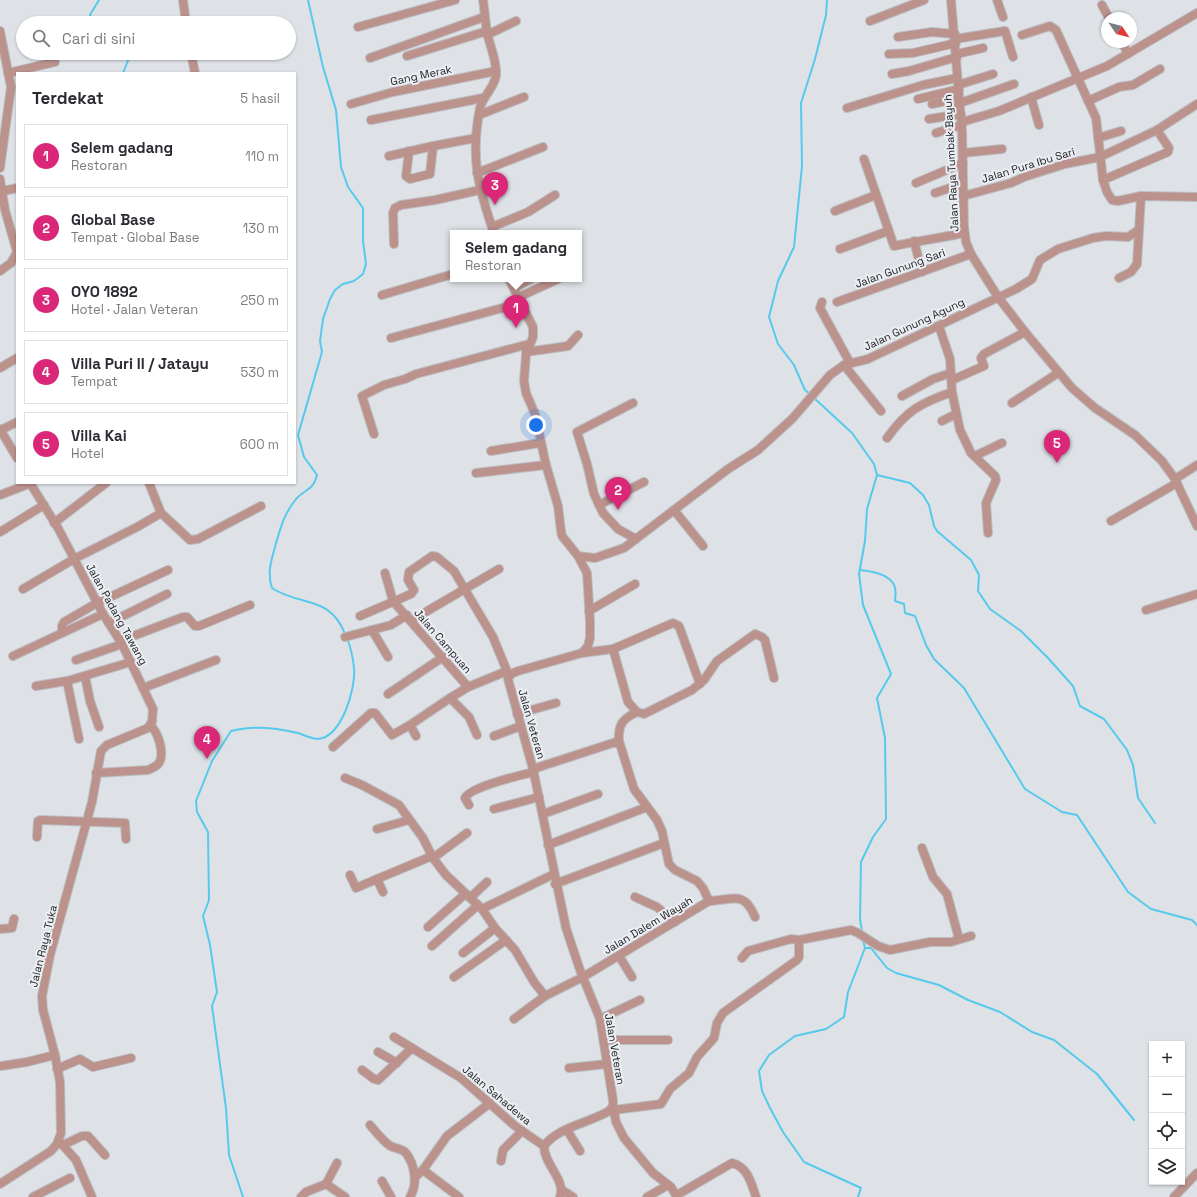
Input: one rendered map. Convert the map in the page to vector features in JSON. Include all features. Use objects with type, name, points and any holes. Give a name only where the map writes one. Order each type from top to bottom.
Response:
[{"type":"street","points":[[183,0],[185,16]]},
{"type":"street","points":[[358,27],[454,0]]},
{"type":"street","points":[[483,0],[484,17],[496,71],[495,79],[483,98],[474,151],[480,190],[493,230],[528,212],[555,195]]},
{"type":"street","points":[[870,21],[924,0]]},
{"type":"street","name":"Jalan Raya Tumbak Bayuh","points":[[951,0],[957,55],[959,111],[963,154],[962,184],[964,233],[971,254],[998,297],[1058,373],[1083,400],[1148,445],[1162,461],[1176,481],[1197,526]]},
{"type":"street","points":[[997,0],[1003,17]]},
{"type":"street","points":[[1102,5],[1106,12]]},
{"type":"street","points":[[932,104],[959,111],[1000,111],[1107,66],[1197,13]]},
{"type":"street","points":[[370,58],[484,17]]},
{"type":"street","points":[[408,56],[487,33],[516,21]]},
{"type":"street","points":[[1022,35],[1050,26],[1054,28],[1096,118],[1103,180],[1107,192],[1114,201],[1141,196],[1197,197]]},
{"type":"street","points":[[0,31],[5,69],[14,87],[0,168]]},
{"type":"street","points":[[889,54],[913,53],[955,39],[1005,31],[1013,57]]},
{"type":"street","points":[[898,37],[932,32],[955,39]]},
{"type":"street","points":[[892,74],[909,71],[983,48]]},
{"type":"street","points":[[1125,48],[1128,54]]},
{"type":"street","points":[[192,60],[195,72]]},
{"type":"street","points":[[5,69],[55,62]]},
{"type":"street","points":[[1088,101],[1119,87],[1133,85],[1160,69]]},
{"type":"street","name":"Gang Merak","points":[[351,104],[393,92],[496,71]]},
{"type":"street","points":[[918,99],[958,84],[993,74]]},
{"type":"street","points":[[847,108],[923,85],[958,84]]},
{"type":"street","points":[[929,119],[959,111],[1014,84]]},
{"type":"street","points":[[479,115],[524,97]]},
{"type":"street","points":[[1031,97],[1039,125]]},
{"type":"street","points":[[371,120],[483,98]]},
{"type":"street","name":"Jalan Pura Ibu Sari","points":[[963,196],[1011,183],[1024,177],[1065,164],[1100,157],[1157,130],[1197,104]]},
{"type":"street","points":[[0,111],[9,110]]},
{"type":"street","points":[[936,133],[959,111]]},
{"type":"street","points":[[1103,180],[1168,152],[1169,148],[1157,130]]},
{"type":"street","points":[[1098,138],[1121,131]]},
{"type":"street","points":[[389,156],[476,138]]},
{"type":"street","points":[[409,151],[406,176],[410,179],[430,174],[433,146]]},
{"type":"street","points":[[478,173],[543,148]]},
{"type":"street","points":[[963,154],[1002,149]]},
{"type":"street","points":[[864,160],[894,246],[914,241],[930,241],[964,233]]},
{"type":"street","points":[[916,183],[963,163]]},
{"type":"street","points":[[0,179],[3,191],[3,210],[16,252],[11,263],[0,271]]},
{"type":"street","points":[[936,194],[962,184]]},
{"type":"street","points":[[3,191],[16,188]]},
{"type":"street","points":[[394,244],[393,213],[395,208],[401,205],[435,200],[480,190]]},
{"type":"street","points":[[835,211],[876,195]]},
{"type":"street","points":[[1119,278],[1135,269],[1137,264],[1137,232],[1141,196]]},
{"type":"street","points":[[840,248],[888,231]]},
{"type":"street","name":"Jalan Gunung Agung","points":[[595,558],[615,553],[636,539],[728,469],[758,450],[806,404],[814,392],[830,375],[847,364],[868,359],[1016,289],[1032,279],[1040,260],[1058,249],[1092,238],[1106,236],[1128,237],[1137,232]]},
{"type":"street","points":[[914,241],[922,272]]},
{"type":"street","name":"Jalan Gunung Sari","points":[[837,302],[971,254]]},
{"type":"street","points":[[382,295],[450,275]]},
{"type":"street","points":[[511,282],[533,327],[533,337],[528,348],[524,381],[526,393],[535,414],[540,443],[558,506],[562,536],[578,556],[587,573],[590,611],[589,642],[582,653]]},
{"type":"street","points":[[514,288],[525,282]]},
{"type":"street","points":[[391,338],[520,300],[553,282]]},
{"type":"street","points":[[822,302],[820,308],[847,364],[880,411]]},
{"type":"street","points":[[939,326],[950,359],[952,392],[956,414],[967,445],[971,453],[995,476],[996,480],[986,503],[988,533]]},
{"type":"street","points":[[902,396],[932,379],[952,376],[984,366],[981,358],[984,354],[1025,332]]},
{"type":"street","points":[[374,434],[361,393],[416,374],[528,348],[568,346],[578,334]]},
{"type":"street","points":[[0,368],[16,359]]},
{"type":"street","points":[[1012,403],[1058,373]]},
{"type":"street","points":[[888,438],[900,420],[909,413],[929,400],[952,392]]},
{"type":"street","points":[[633,403],[577,432],[594,494],[603,513],[618,530],[636,539]]},
{"type":"street","points":[[942,421],[956,414]]},
{"type":"street","points":[[16,422],[1,429],[13,443],[16,454]]},
{"type":"street","points":[[491,451],[540,443]]},
{"type":"street","points":[[975,456],[1002,443]]},
{"type":"street","points":[[476,473],[546,465]]},
{"type":"street","points":[[1111,521],[1176,481],[1197,465]]},
{"type":"street","points":[[599,505],[644,482]]},
{"type":"street","points":[[0,495],[28,484]]},
{"type":"street","name":"Jalan Padang Tawang","points":[[32,484],[131,662],[153,710],[150,725]]},
{"type":"street","points":[[54,523],[105,484]]},
{"type":"street","points":[[150,484],[160,513],[190,540],[193,540],[260,506]]},
{"type":"street","points":[[0,532],[44,505]]},
{"type":"street","points":[[674,510],[703,546]]},
{"type":"street","points":[[23,589],[74,559],[139,526],[160,513]]},
{"type":"street","points":[[360,616],[412,594],[414,590],[408,580],[409,572],[432,556],[454,571],[464,590],[481,614],[493,637],[508,674]]},
{"type":"street","points":[[578,556],[595,558],[587,573]]},
{"type":"street","points":[[345,637],[391,625],[410,618],[464,590],[499,569]]},
{"type":"street","points":[[62,633],[62,626],[64,622],[97,602],[168,570]]},
{"type":"street","name":"Jalan Campuan","points":[[385,573],[393,601],[410,618],[468,687],[508,674]]},
{"type":"street","points":[[590,611],[635,584]]},
{"type":"street","points":[[109,623],[167,594]]},
{"type":"street","points":[[1146,610],[1197,594]]},
{"type":"street","points":[[76,660],[183,617],[187,617],[195,626],[199,626],[250,605]]},
{"type":"street","points":[[13,656],[103,614]]},
{"type":"street","name":"Jalan Veteran","points":[[677,1196],[668,1185],[653,1173],[624,1138],[616,1122],[600,1018],[583,977],[566,928],[555,884],[543,814],[508,681],[508,674],[582,653],[613,649],[673,623],[679,626],[700,684]]},
{"type":"street","points":[[372,630],[388,657]]},
{"type":"street","points":[[613,649],[628,702],[636,712],[644,714],[692,690],[700,684],[717,661],[755,634],[765,640],[774,678]]},
{"type":"street","points":[[388,694],[443,657]]},
{"type":"street","points":[[143,688],[216,660]]},
{"type":"street","points":[[36,686],[67,681],[131,662]]},
{"type":"street","points":[[85,676],[90,701],[99,727]]},
{"type":"street","points":[[67,681],[79,739]]},
{"type":"street","points":[[333,747],[371,713],[375,713],[392,735],[468,687]]},
{"type":"street","points":[[450,698],[469,717],[477,735]]},
{"type":"street","points":[[517,714],[556,702]]},
{"type":"street","points":[[469,805],[465,798],[468,794],[491,784],[619,742],[618,729],[621,723],[625,717],[636,712]]},
{"type":"street","points":[[96,773],[148,770],[155,767],[159,763],[160,757],[159,737],[150,725]]},
{"type":"street","name":"Jalan Raya Tuka","points":[[61,1143],[62,1126],[57,1069],[55,1055],[46,1026],[42,996],[50,955],[87,822],[98,757],[107,745],[143,731],[150,725]]},
{"type":"street","points":[[410,725],[416,736]]},
{"type":"street","points":[[494,736],[520,726]]},
{"type":"street","name":"Jalan Dalem Wayah","points":[[514,1020],[545,996],[583,977],[709,901],[703,888],[697,881],[671,868],[662,831],[657,820],[634,789],[619,742]]},
{"type":"street","points":[[345,778],[362,785],[399,805],[423,838],[432,857],[446,875],[480,907],[495,928],[515,950],[534,982],[545,996]]},
{"type":"street","points":[[543,814],[598,794]]},
{"type":"street","points":[[494,809],[539,797]]},
{"type":"street","points":[[548,845],[647,807]]},
{"type":"street","points":[[37,837],[38,821],[40,820],[125,823],[126,839]]},
{"type":"street","points":[[377,829],[409,820]]},
{"type":"street","points":[[350,875],[356,888],[432,857],[467,833]]},
{"type":"street","points":[[555,884],[664,843]]},
{"type":"street","points":[[922,848],[933,877],[947,894],[959,939]]},
{"type":"street","points":[[432,946],[480,907],[554,874]]},
{"type":"street","points":[[377,879],[384,892]]},
{"type":"street","points":[[428,927],[487,882]]},
{"type":"street","points":[[635,897],[657,907],[675,922]]},
{"type":"street","points":[[709,901],[739,898],[748,903],[755,917]]},
{"type":"street","points":[[0,929],[12,928],[14,919]]},
{"type":"street","points":[[463,953],[495,928]]},
{"type":"street","points":[[742,958],[747,949],[791,939],[799,940],[851,930],[858,933],[868,941],[890,950],[930,942],[946,942],[971,936]]},
{"type":"street","points":[[454,977],[506,940]]},
{"type":"street","points":[[573,1197],[561,1194],[547,1160],[544,1146],[548,1141],[567,1130],[605,1114],[613,1108],[661,1104],[670,1088],[689,1073],[697,1057],[714,1038],[717,1023],[723,1013],[797,960],[799,957],[799,940]]},
{"type":"street","points":[[619,956],[632,976]]},
{"type":"street","points":[[600,1018],[640,1000]]},
{"type":"street","name":"Jalan Sahadewa","points":[[394,1038],[457,1075],[522,1132],[544,1146]]},
{"type":"street","points":[[604,1040],[668,1040]]},
{"type":"street","points":[[362,1070],[374,1079],[378,1080],[412,1048]]},
{"type":"street","points":[[378,1052],[397,1063]]},
{"type":"street","points":[[1,1066],[27,1062],[55,1055]]},
{"type":"street","points":[[57,1069],[77,1060],[84,1060],[93,1067],[131,1058]]},
{"type":"street","points":[[569,1068],[607,1064]]},
{"type":"street","points":[[415,1177],[423,1170],[447,1136],[490,1103]]},
{"type":"street","points":[[370,1125],[390,1146],[406,1152],[415,1177],[414,1187],[410,1197]]},
{"type":"street","points":[[567,1130],[580,1151]]},
{"type":"street","points":[[501,1161],[503,1150],[522,1132]]},
{"type":"street","points":[[0,1184],[61,1143],[82,1136],[88,1136],[105,1155]]},
{"type":"street","points":[[61,1143],[76,1160],[92,1197]]},
{"type":"street","points":[[301,1197],[306,1192],[326,1184],[337,1163]]},
{"type":"street","points":[[677,1196],[732,1163],[741,1166],[747,1174],[756,1197]]},
{"type":"street","points":[[423,1170],[459,1197]]},
{"type":"street","points":[[1174,1197],[1197,1173]]},
{"type":"street","points":[[33,1197],[70,1178]]},
{"type":"street","points":[[382,1181],[391,1197]]},
{"type":"street","points":[[326,1184],[345,1197]]},
{"type":"street","points":[[647,1197],[668,1185]]},
{"type":"waterway","points":[[90,16],[99,0]]},
{"type":"waterway","points":[[308,0],[323,67],[336,110],[341,167],[348,187],[363,208],[363,241],[366,264],[363,274],[354,281],[343,284],[335,290],[323,319],[320,341],[322,352],[298,435],[304,457],[317,475],[311,487],[296,499],[285,516],[272,557],[270,577],[272,588],[283,594],[323,607],[331,613],[339,622],[345,634]]},
{"type":"waterway","points":[[810,394],[805,390],[794,365],[778,344],[769,317],[778,281],[794,247],[802,166],[801,103],[815,59],[826,15],[827,0]]},
{"type":"waterway","points":[[123,72],[128,60]]},
{"type":"waterway","points":[[813,397],[852,433],[874,464],[877,475],[867,509],[865,541],[859,574],[863,605],[891,674],[877,698],[885,738],[886,819],[873,837],[861,862],[860,919],[862,932]]},
{"type":"waterway","points":[[877,475],[910,483],[923,495],[929,505],[934,526],[937,531],[971,560],[979,575],[978,591],[990,609],[1021,631],[1048,658],[1073,686],[1080,706],[1104,719],[1127,750],[1133,765],[1138,798],[1155,823]]},
{"type":"waterway","points":[[860,570],[879,574],[892,581],[896,593],[895,601],[904,604],[905,613],[915,616],[926,645],[934,659],[964,688],[1025,789],[1062,812],[1077,815],[1128,892],[1151,909],[1192,920],[1197,925]]},
{"type":"waterway","points":[[243,1197],[229,1155],[226,1108],[212,1006],[217,992],[210,945],[203,916],[209,900],[208,832],[197,812],[196,801],[212,761],[231,731],[247,728],[273,729],[298,733],[318,739],[327,736],[334,730],[346,710],[353,687],[354,664],[347,638]]},
{"type":"waterway","points":[[858,1197],[861,1188],[804,1162],[783,1132],[770,1108],[762,1091],[759,1071],[769,1055],[795,1036],[826,1029],[844,1017],[848,992],[865,948],[863,940]]},
{"type":"waterway","points":[[865,948],[871,948],[887,968],[896,973],[939,985],[968,1000],[1000,1012],[1032,1032],[1054,1040],[1097,1074],[1134,1120]]},
{"type":"place","name":"OYO 1892","points":[[495,205]]},
{"type":"place","name":"Selem gadang","points":[[516,328]]},
{"type":"place","name":"Villa Kai","points":[[1057,463]]},
{"type":"place","name":"Global Base","points":[[618,510]]},
{"type":"place","name":"Villa Puri II / Jatayu","points":[[207,759]]}]
